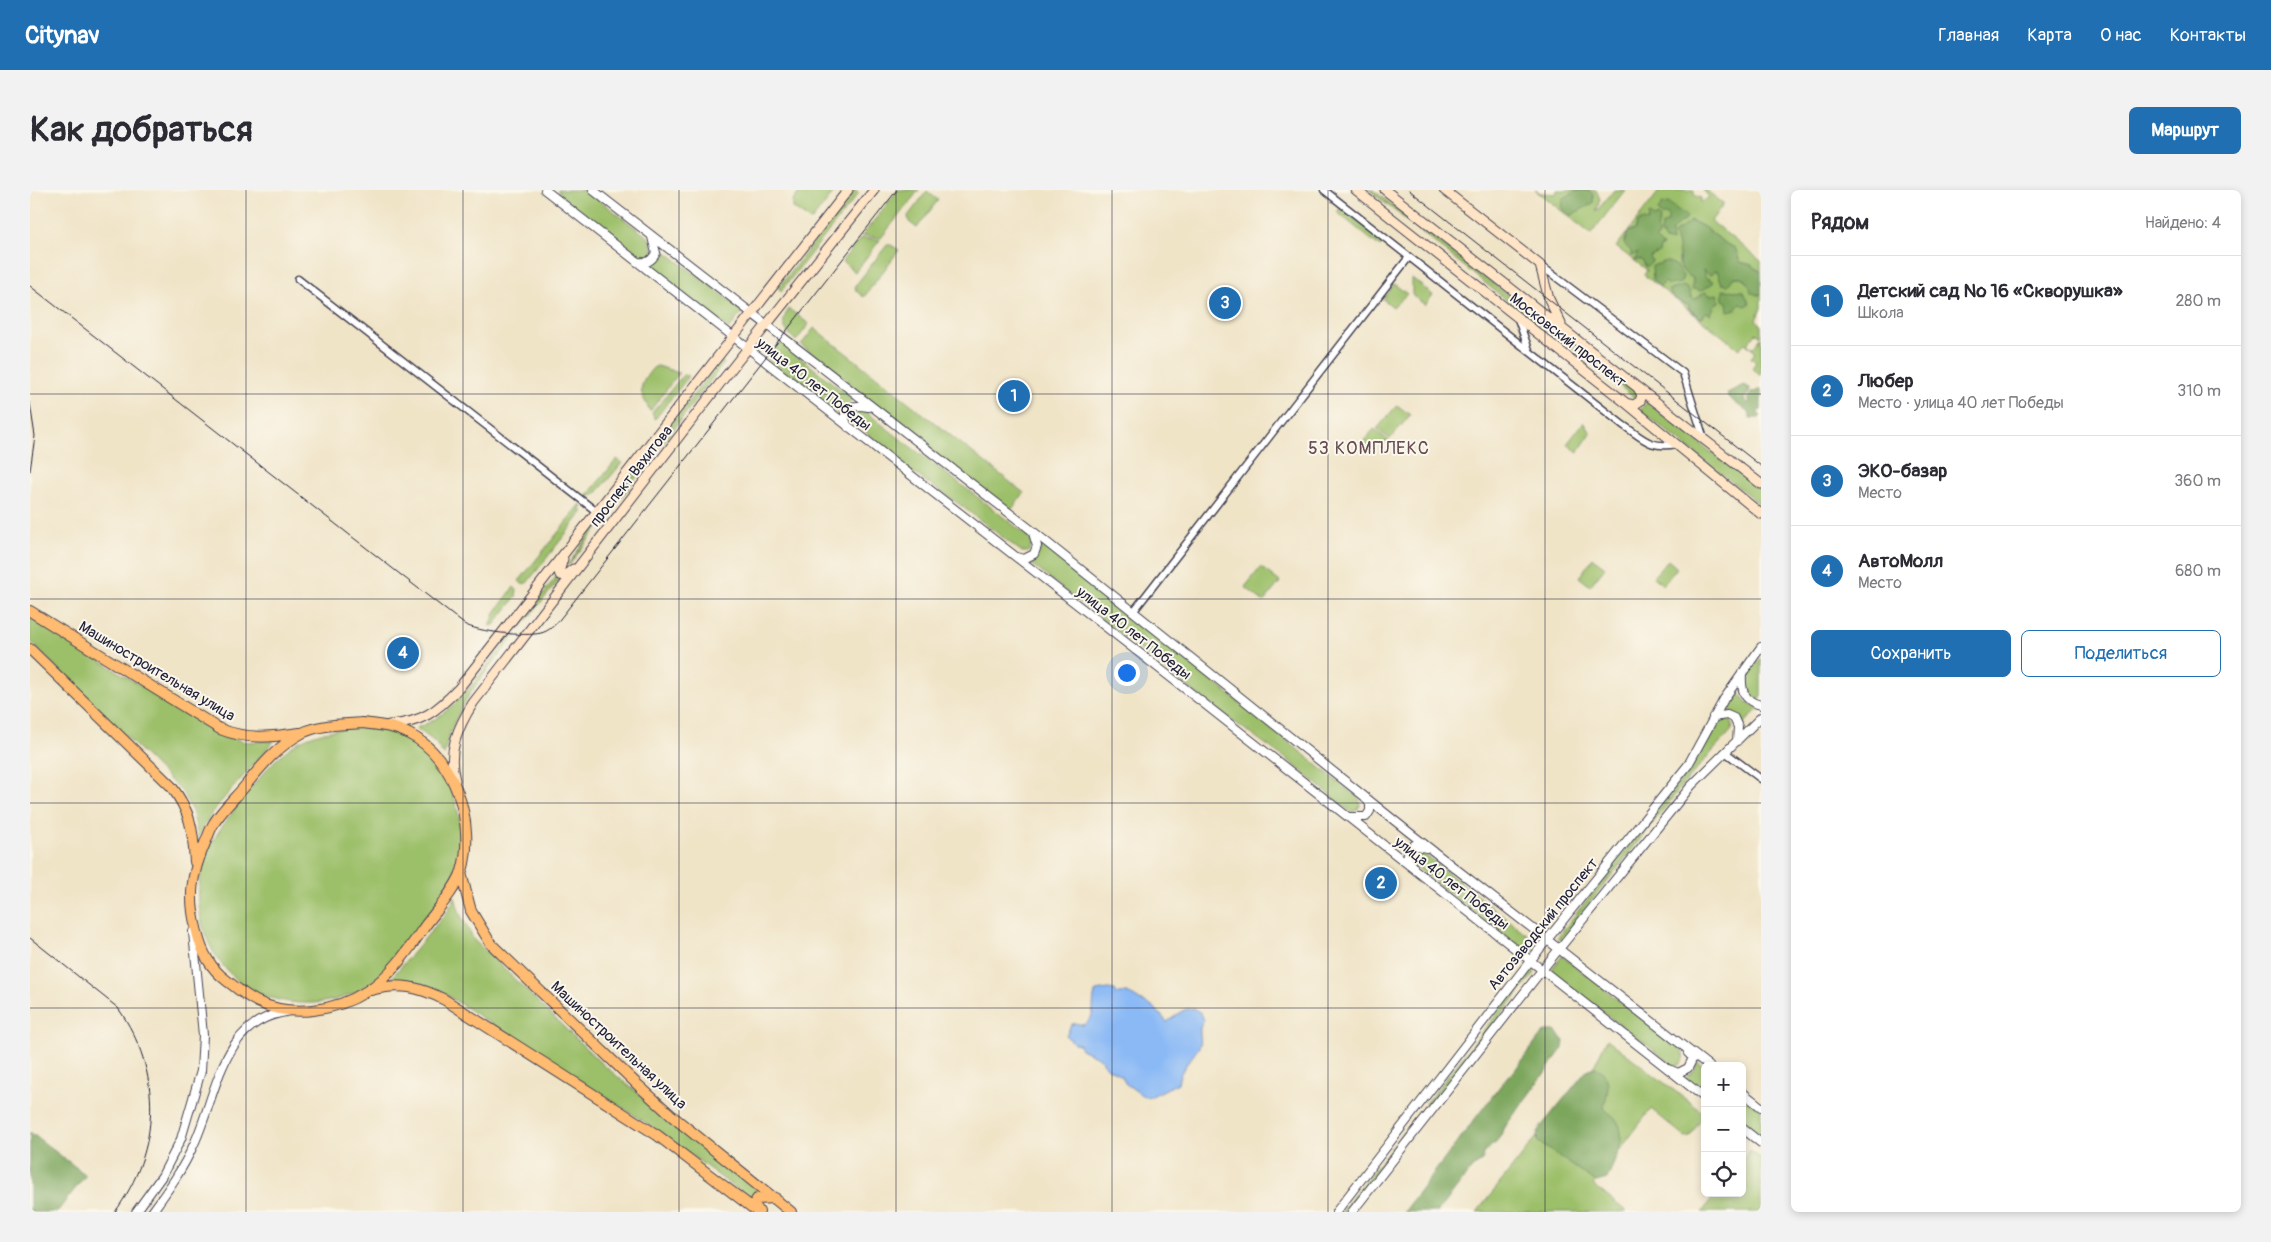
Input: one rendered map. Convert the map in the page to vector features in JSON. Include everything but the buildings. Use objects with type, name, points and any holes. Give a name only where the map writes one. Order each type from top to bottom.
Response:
[{"type":"main road","name":"проспект Вахитова","points":[[385,726],[406,724],[419,720],[433,713],[446,702],[753,314],[848,190]]},
{"type":"main road","name":"проспект Вахитова","points":[[459,795],[451,766],[451,753],[465,715],[747,349],[874,190]]},
{"type":"main road","name":"Московский проспект","points":[[1356,190],[1626,403],[1761,514]]},
{"type":"main road","name":"Московский проспект","points":[[1385,190],[1761,484]]},
{"type":"main road","points":[[1444,190],[1540,264],[1549,299],[1556,315],[1567,331]]},
{"type":"main road","points":[[1626,403],[1634,405],[1640,401],[1642,395],[1638,388]]},
{"type":"main road","points":[[565,553],[559,572],[560,575],[564,576],[579,565]]},
{"type":"main road","name":"Машиностроительная улица","points":[[30,611],[220,729],[236,735],[249,737],[273,737],[304,732]]},
{"type":"main road","points":[[30,649],[171,786],[183,802],[191,819],[195,866]]},
{"type":"main road","points":[[368,991],[395,966],[428,923],[462,873],[465,852],[465,822],[459,795],[444,766],[427,746],[409,734],[385,726],[362,723],[327,726],[304,732],[276,750],[213,823],[195,866],[192,884],[192,913],[202,951],[223,978],[258,1002],[291,1012],[318,1010],[384,986],[401,985],[415,987],[446,1000],[657,1135],[759,1212]]},
{"type":"main road","name":"Машиностроительная улица","points":[[462,873],[471,911],[480,929],[491,944],[672,1116],[791,1212]]},
{"type":"main road","points":[[759,1212],[754,1204],[758,1199],[775,1198]]},
{"type":"street","name":"улица 40 лет Победы","points":[[545,190],[1701,1095]]},
{"type":"street","points":[[553,190],[554,195],[562,203]]},
{"type":"street","name":"улица 40 лет Победы","points":[[594,190],[870,407],[1030,529],[1358,791],[1704,1062]]},
{"type":"street","points":[[1324,190],[1623,425],[1654,446],[1662,447],[1677,444]]},
{"type":"street","points":[[637,262],[645,263],[654,258],[656,253],[652,236]]},
{"type":"street","points":[[1133,612],[1409,256]]},
{"type":"street","points":[[1540,264],[1682,373],[1705,440]]},
{"type":"street","points":[[298,279],[597,512]]},
{"type":"street","points":[[1518,318],[1529,351]]},
{"type":"street","points":[[849,428],[845,420],[846,412],[850,406],[870,407]]},
{"type":"street","points":[[1013,556],[1024,559],[1034,554],[1037,546],[1036,538],[1030,529]]},
{"type":"street","name":"Автозаводский проспект","points":[[1336,1212],[1530,961],[1688,766],[1714,717],[1742,671],[1761,647]]},
{"type":"street","points":[[1742,671],[1741,688],[1744,696],[1752,703],[1761,705]]},
{"type":"street","points":[[1714,717],[1727,714],[1734,718],[1738,727],[1736,741]]},
{"type":"street","name":"Автозаводский проспект","points":[[1352,1212],[1542,970],[1691,786],[1761,717]]},
{"type":"street","points":[[1725,752],[1761,779]]},
{"type":"street","points":[[1346,817],[1366,817],[1370,811],[1370,804],[1358,791]]},
{"type":"street","points":[[1416,871],[1407,857],[1409,850],[1414,845],[1433,850]]},
{"type":"street","points":[[136,1212],[162,1176],[181,1139],[201,1071],[203,1035],[192,913]]},
{"type":"street","points":[[152,1212],[174,1183],[195,1143],[232,1046],[245,1031],[260,1020],[291,1012]]},
{"type":"street","points":[[1665,1067],[1678,1073],[1688,1068],[1692,1058],[1682,1045]]},
{"type":"street","points":[[1746,1096],[1761,1107]]},
{"type":"street","points":[[1746,1131],[1761,1143]]},
{"type":"green space","points":[[558,190],[586,190],[649,238],[653,247],[652,254],[646,258],[634,255],[559,194]]},
{"type":"green space","points":[[801,190],[836,190],[811,221],[793,208],[793,201]]},
{"type":"green space","points":[[855,190],[859,193],[781,291],[778,288]]},
{"type":"green space","points":[[898,190],[919,190],[881,238],[862,236]]},
{"type":"green space","points":[[1369,190],[1373,190],[1522,306],[1639,393],[1636,399],[1577,351],[1551,336]]},
{"type":"green space","points":[[1535,190],[1540,193],[1556,194],[1557,190],[1596,190],[1600,199],[1596,212],[1614,190],[1625,190],[1591,234]]},
{"type":"green space","points":[[1586,190],[1593,194],[1593,203],[1571,216],[1563,208],[1564,198],[1576,191]]},
{"type":"green space","points":[[1660,190],[1694,190],[1694,195],[1701,198],[1701,203],[1709,197],[1703,190],[1706,190],[1724,204],[1711,221],[1761,261],[1761,272],[1752,265],[1740,262],[1735,248],[1704,227],[1691,221],[1674,234],[1679,242],[1679,267],[1693,278],[1693,289],[1713,282],[1705,277],[1702,270],[1717,269],[1722,284],[1734,277],[1743,277],[1757,295],[1761,294],[1761,308],[1756,320],[1761,324],[1761,337],[1756,333],[1747,344],[1753,348],[1761,338],[1761,375],[1752,368],[1756,362],[1751,358],[1755,352],[1745,343],[1739,349],[1644,275],[1647,270],[1616,247]],"holes":[[[1648,221],[1655,239],[1650,257],[1631,251],[1624,244],[1628,232],[1635,230],[1638,223]],[[1700,294],[1710,295],[1695,312],[1689,309],[1689,305],[1682,303],[1678,299],[1695,299]]]},
{"type":"green space","points":[[927,191],[938,200],[917,228],[909,222],[908,216]]},
{"type":"green space","points":[[1669,203],[1687,217],[1685,221],[1681,222],[1671,232],[1672,242],[1665,240],[1661,232],[1662,225],[1668,222],[1668,215],[1660,215],[1658,211],[1662,204]]},
{"type":"green space","points":[[1341,207],[1384,242],[1380,247],[1337,212]]},
{"type":"green space","points":[[1649,214],[1654,218],[1658,216],[1660,219],[1657,230],[1660,235],[1655,239],[1663,246],[1660,248],[1659,253],[1650,257],[1652,262],[1646,267],[1642,260],[1635,260],[1638,253],[1631,256],[1631,251],[1624,244],[1628,232],[1635,230],[1637,223],[1643,220],[1648,221]]},
{"type":"green space","points":[[1691,221],[1704,227],[1735,248],[1740,262],[1752,265],[1761,272],[1761,294],[1757,295],[1751,292],[1749,284],[1743,277],[1734,277],[1728,285],[1722,284],[1717,270],[1710,275],[1703,270],[1705,277],[1714,282],[1702,291],[1692,289],[1693,278],[1687,275],[1680,265],[1678,246],[1673,234]]},
{"type":"green space","points":[[861,238],[880,240],[855,272],[842,261]]},
{"type":"green space","points":[[887,245],[891,245],[899,250],[864,297],[856,291],[855,286]]},
{"type":"green space","points":[[661,248],[743,311],[729,329],[649,266],[659,258]]},
{"type":"green space","points":[[1667,261],[1675,265],[1683,276],[1681,283],[1669,285],[1665,282],[1660,287],[1653,280],[1652,266]]},
{"type":"green space","points":[[1412,278],[1433,295],[1425,305],[1412,295]]},
{"type":"green space","points":[[1394,284],[1407,294],[1393,307],[1383,299]]},
{"type":"green space","points":[[1684,286],[1690,291],[1691,297],[1695,299],[1705,292],[1710,295],[1717,294],[1720,302],[1715,304],[1711,314],[1706,312],[1701,318],[1689,309],[1689,305],[1677,300],[1668,290]]},
{"type":"green space","points":[[1723,290],[1743,291],[1750,303],[1745,306],[1740,303],[1736,309],[1728,311],[1727,302],[1723,300]]},
{"type":"green space","points":[[789,309],[809,324],[796,341],[784,326],[784,318]]},
{"type":"green space","points":[[814,328],[1024,493],[1012,509],[1009,510],[868,402],[843,377],[801,345]]},
{"type":"green space","points":[[780,342],[853,399],[842,409],[840,416],[767,359]]},
{"type":"green space","points":[[720,360],[724,363],[568,565],[603,513]]},
{"type":"green space","points":[[658,366],[679,373],[650,411],[641,388],[650,372]]},
{"type":"green space","points":[[683,375],[689,376],[655,419],[652,413]]},
{"type":"green space","points":[[1743,385],[1750,388],[1749,393],[1744,399],[1748,403],[1750,402],[1748,398],[1751,393],[1761,389],[1761,410],[1757,412],[1761,416],[1759,418],[1750,418],[1750,414],[1729,398],[1727,394]]},
{"type":"green space","points":[[1647,402],[1761,491],[1761,505],[1640,410]]},
{"type":"green space","points":[[1397,405],[1410,415],[1390,439],[1377,429]]},
{"type":"green space","points":[[861,408],[1030,538],[1032,545],[1028,552],[1022,552],[959,504],[908,469],[853,421],[851,417],[853,411]]},
{"type":"green space","points":[[1584,422],[1591,433],[1578,452],[1567,444]]},
{"type":"green space","points":[[1374,429],[1389,441],[1364,447],[1362,443]]},
{"type":"green space","points":[[617,459],[622,463],[595,495],[586,497]]},
{"type":"green space","points":[[581,504],[582,513],[527,583],[522,584],[519,581]]},
{"type":"green space","points":[[1042,544],[1359,799],[1361,804],[1357,810],[1351,812],[1288,760],[1216,709],[1031,564],[1040,551]]},
{"type":"green space","points":[[1593,558],[1605,567],[1590,586],[1579,577]]},
{"type":"green space","points":[[1668,560],[1677,568],[1663,585],[1653,577]]},
{"type":"green space","points":[[1261,567],[1280,582],[1264,602],[1245,587]]},
{"type":"green space","points":[[557,576],[560,579],[520,628],[515,628]]},
{"type":"green space","points":[[514,587],[517,590],[516,597],[494,625],[490,626],[496,611]]},
{"type":"green space","points":[[30,618],[217,732],[245,742],[274,741],[212,812],[198,837],[193,813],[183,793],[30,641]]},
{"type":"green space","points":[[510,635],[515,635],[463,705],[455,721],[444,755],[435,742],[416,728],[444,713],[457,701],[469,689]]},
{"type":"green space","points":[[1761,658],[1761,699],[1754,698],[1748,694],[1744,680]]},
{"type":"green space","points":[[1736,688],[1745,702],[1759,708],[1742,726],[1735,714],[1722,711]]},
{"type":"green space","points":[[1724,719],[1731,721],[1733,725],[1732,730],[1685,782],[1560,941],[1557,938],[1694,763],[1719,722]]},
{"type":"green space","points":[[356,727],[394,732],[413,740],[429,754],[442,771],[452,791],[458,812],[461,834],[459,855],[454,875],[443,896],[400,953],[379,976],[365,987],[350,995],[317,1003],[282,1001],[250,989],[222,965],[212,950],[200,916],[200,879],[204,861],[217,834],[228,818],[277,758],[300,741],[314,735]]},
{"type":"green space","points":[[1420,851],[1538,943],[1528,956],[1415,866],[1410,856]]},
{"type":"green space","points":[[455,897],[460,914],[474,940],[600,1062],[674,1123],[760,1189],[750,1199],[660,1132],[445,994],[417,983],[389,981],[448,911]]},
{"type":"green space","points":[[1562,956],[1681,1049],[1683,1057],[1679,1065],[1673,1065],[1549,973]]},
{"type":"green space","points":[[1531,970],[1535,973],[1346,1212],[1341,1212]]},
{"type":"green space","points":[[1547,1031],[1555,1031],[1564,1041],[1563,1048],[1507,1124],[1496,1143],[1484,1154],[1483,1160],[1473,1167],[1438,1212],[1404,1212],[1507,1077],[1512,1074],[1542,1034]]},
{"type":"green space","points":[[1607,1039],[1701,1111],[1701,1120],[1690,1136],[1685,1137],[1651,1109],[1593,1185],[1627,1212],[1477,1212],[1595,1064]]},
{"type":"green space","points":[[1697,1061],[1701,1064],[1701,1091],[1685,1079],[1695,1069]]},
{"type":"green space","points":[[1596,1067],[1607,1079],[1608,1089],[1604,1107],[1619,1125],[1621,1140],[1617,1157],[1607,1179],[1596,1182],[1538,1142],[1537,1136],[1539,1129],[1588,1069]]},
{"type":"green space","points":[[1746,1100],[1761,1108],[1761,1136],[1746,1125]]},
{"type":"green space","points":[[30,1132],[86,1175],[57,1212],[30,1212]]},
{"type":"green space","points":[[1750,1150],[1761,1159],[1761,1212],[1702,1212],[1714,1197],[1746,1197],[1746,1156]]},
{"type":"water","points":[[1115,990],[1117,994],[1126,993],[1153,1006],[1167,1022],[1184,1010],[1193,1008],[1201,1013],[1204,1020],[1200,1028],[1201,1041],[1179,1077],[1178,1083],[1150,1097],[1143,1096],[1125,1083],[1122,1076],[1108,1068],[1100,1058],[1081,1049],[1079,1044],[1074,1043],[1066,1036],[1071,1025],[1075,1023],[1083,1025],[1091,1018],[1096,991]]},
{"type":"tram line","points":[[30,286],[464,624],[490,631],[534,634],[547,631],[560,619],[897,190]]},
{"type":"tram line","points":[[1409,190],[1761,466]]},
{"type":"tram line","points":[[30,403],[35,436],[30,471]]},
{"type":"tram line","points":[[30,938],[118,1008],[133,1033],[143,1058],[149,1084],[151,1110],[148,1137],[141,1163],[130,1188],[115,1212]]},
{"type":"place","name":"ЭКО-базар","points":[[1225,303]]},
{"type":"place","name":"Детский сад № 16 «Скворушка»","points":[[1014,396]]},
{"type":"place","name":"АвтоМолл","points":[[403,653]]},
{"type":"place","name":"Любер","points":[[1381,883]]},
{"type":"district","name":"53 КОМПЛЕКС","points":[[1369,448]]}]
